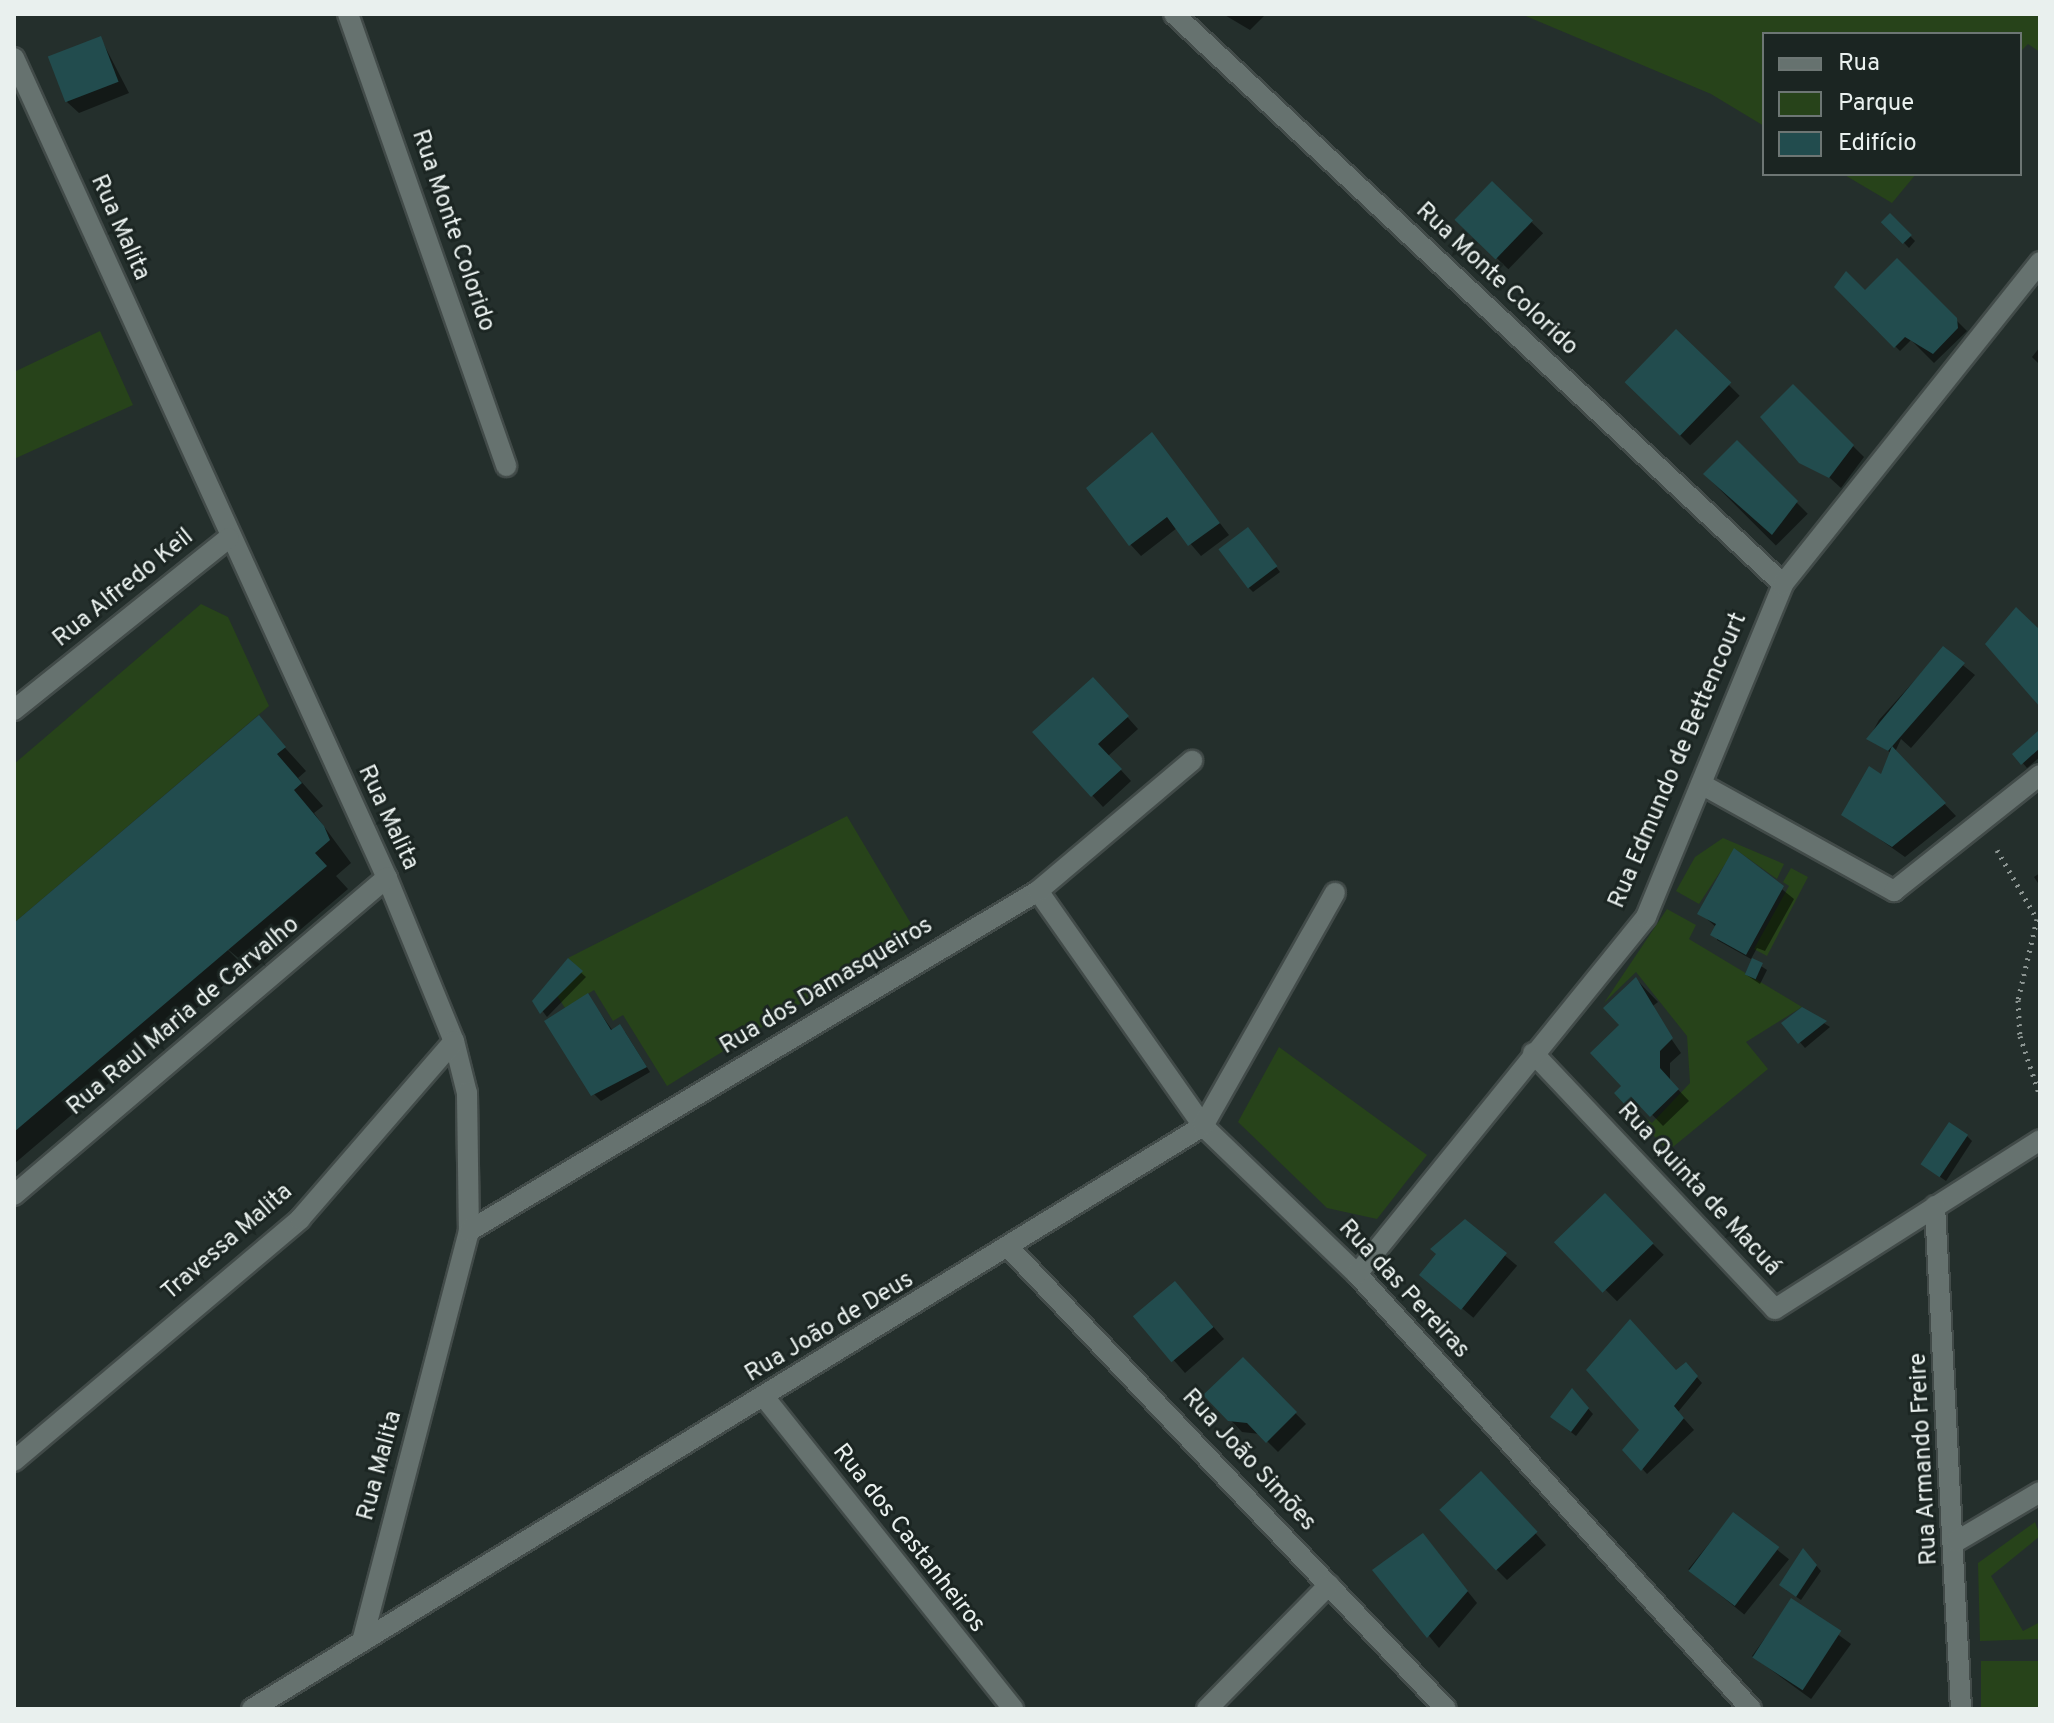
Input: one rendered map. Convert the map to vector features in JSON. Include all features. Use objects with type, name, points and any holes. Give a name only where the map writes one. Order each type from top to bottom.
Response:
[{"type":"street","name":"Rua Monte Colorido","points":[[348,14],[506,466]]},
{"type":"street","name":"Rua Monte Colorido","points":[[1174,14],[1783,584]]},
{"type":"street","name":"Rua Malita","points":[[14,58],[229,538],[387,878],[454,1041],[467,1093],[469,1231],[362,1641]]},
{"type":"street","name":"Rua Edmundo de Bettencourt","points":[[1357,1274],[1646,917],[1783,584],[2040,262]]},
{"type":"street","name":"Rua Alfredo Keil","points":[[14,710],[229,538]]},
{"type":"street","name":"Rua dos Damasqueiros","points":[[469,1231],[1038,891],[1192,761]]},
{"type":"street","points":[[1701,784],[1894,891],[2040,775]]},
{"type":"street","name":"Rua Raul Maria de Carvalho","points":[[14,1195],[387,878]]},
{"type":"street","name":"Rua das Pereiras","points":[[1038,891],[1203,1126],[1357,1274],[1751,1709]]},
{"type":"street","name":"Rua João de Deus","points":[[252,1709],[1011,1250],[1203,1126],[1335,893]]},
{"type":"street","name":"Travessa Malita","points":[[14,1461],[300,1219],[454,1041]]},
{"type":"street","name":"Rua Quinta de Macuá","points":[[1533,1053],[1775,1309],[2040,1140]]},
{"type":"street","name":"Rua Armando Freire","points":[[1935,1206],[1957,1541],[1961,1709]]},
{"type":"street","name":"Rua João Simões","points":[[1011,1250],[1446,1709]]},
{"type":"street","name":"Rua dos Castanheiros","points":[[765,1398],[1013,1709]]},
{"type":"street","points":[[1957,1541],[2040,1492]]},
{"type":"street","points":[[1207,1709],[1329,1585]]},
{"type":"path","points":[[1989,837],[2037,919],[2018,1000],[2020,1036],[2040,1096]]},
{"type":"green space","points":[[1521,14],[2040,14],[2040,52],[2028,44],[2022,50],[2022,32],[1762,32],[1762,125],[1711,94]]},
{"type":"green space","points":[[1846,176],[1914,176],[1892,203]]},
{"type":"green space","points":[[100,331],[133,405],[14,459],[14,372]]},
{"type":"green space","points":[[201,604],[228,617],[269,706],[14,923],[14,764]]},
{"type":"green space","points":[[847,816],[916,932],[667,1086],[623,1015],[613,1021],[594,990],[565,1008],[556,994],[582,971],[568,958]]},
{"type":"green space","points":[[1723,838],[1784,864],[1777,879],[1735,849],[1699,904],[1676,891],[1695,857]]},
{"type":"green space","points":[[1791,868],[1808,877],[1767,956],[1754,949],[1789,886],[1783,882]]},
{"type":"green space","points":[[1667,909],[1696,925],[1689,939],[1802,1007],[1746,1042],[1768,1069],[1668,1151],[1614,1093],[1652,1123],[1690,1083],[1687,1036],[1636,972],[1604,1003]]},
{"type":"green space","points":[[1279,1047],[1427,1155],[1377,1219],[1327,1208],[1238,1122]]},
{"type":"green space","points":[[2035,1522],[2040,1536],[1991,1576],[2023,1631],[2040,1622],[2040,1639],[1980,1641],[1978,1563]]},
{"type":"green space","points":[[1981,1661],[2040,1661],[2040,1709],[1981,1709]]},
{"type":"building","points":[[101,36],[119,82],[65,102],[48,56]]},
{"type":"building","points":[[1492,181],[1533,221],[1495,259],[1454,220]]},
{"type":"building","points":[[1890,213],[1912,235],[1903,244],[1881,222]]},
{"type":"building","points":[[1897,258],[1957,318],[1958,328],[1933,354],[1905,337],[1894,348],[1834,287],[1846,271],[1865,290]]},
{"type":"building","points":[[1676,329],[1731,382],[1680,436],[1625,382]]},
{"type":"building","points":[[1793,384],[1854,445],[1829,478],[1799,463],[1760,417]]},
{"type":"building","points":[[1152,432],[1220,523],[1188,546],[1167,517],[1129,546],[1086,488]]},
{"type":"building","points":[[1737,440],[1798,501],[1772,535],[1703,474]]},
{"type":"building","points":[[1248,527],[1277,566],[1248,588],[1218,549]]},
{"type":"building","points":[[2016,607],[2040,630],[2040,707],[1985,644]]},
{"type":"building","points":[[1943,646],[1965,663],[1888,751],[1866,739]]},
{"type":"building","points":[[1093,677],[1129,716],[1098,744],[1122,769],[1091,797],[1032,732]]},
{"type":"building","points":[[259,715],[286,747],[277,754],[302,783],[294,790],[324,826],[330,840],[315,853],[327,866],[14,1132],[14,923]]},
{"type":"building","points":[[2038,731],[2040,748],[2021,765],[2012,754]]},
{"type":"building","points":[[1892,746],[1946,803],[1892,847],[1841,815],[1869,766],[1881,774]]},
{"type":"building","points":[[1734,848],[1784,886],[1746,955],[1710,935],[1716,924],[1697,914]]},
{"type":"building","points":[[568,958],[583,971],[540,1014],[532,1001]]},
{"type":"building","points":[[1752,958],[1763,963],[1756,979],[1745,974]]},
{"type":"building","points":[[1636,977],[1673,1038],[1660,1051],[1660,1068],[1679,1089],[1650,1117],[1633,1099],[1626,1106],[1614,1093],[1621,1086],[1590,1053],[1619,1025],[1603,1008]]},
{"type":"building","points":[[588,993],[611,1030],[620,1024],[647,1067],[591,1096],[544,1021]]},
{"type":"building","points":[[1802,1007],[1827,1021],[1798,1044],[1781,1023]]},
{"type":"building","points":[[1949,1122],[1968,1135],[1940,1177],[1920,1164]]},
{"type":"building","points":[[1605,1193],[1654,1243],[1603,1293],[1554,1242]]},
{"type":"building","points":[[1465,1219],[1507,1253],[1461,1310],[1419,1275],[1436,1254],[1430,1249]]},
{"type":"building","points":[[1175,1281],[1214,1327],[1171,1362],[1133,1316]]},
{"type":"building","points":[[1630,1319],[1676,1370],[1686,1362],[1698,1376],[1674,1406],[1684,1418],[1641,1471],[1622,1450],[1639,1430],[1586,1370]]},
{"type":"building","points":[[1243,1357],[1297,1412],[1266,1443],[1247,1423],[1228,1421],[1203,1395]]},
{"type":"building","points":[[1572,1388],[1589,1408],[1571,1432],[1550,1417]]},
{"type":"building","points":[[1481,1471],[1538,1532],[1496,1571],[1439,1510]]},
{"type":"building","points":[[1733,1512],[1779,1547],[1735,1606],[1688,1571]]},
{"type":"building","points":[[1423,1533],[1468,1591],[1427,1638],[1372,1570]]},
{"type":"building","points":[[1803,1548],[1817,1565],[1796,1597],[1779,1585]]},
{"type":"building","points":[[1791,1598],[1841,1631],[1803,1690],[1752,1658]]}]
